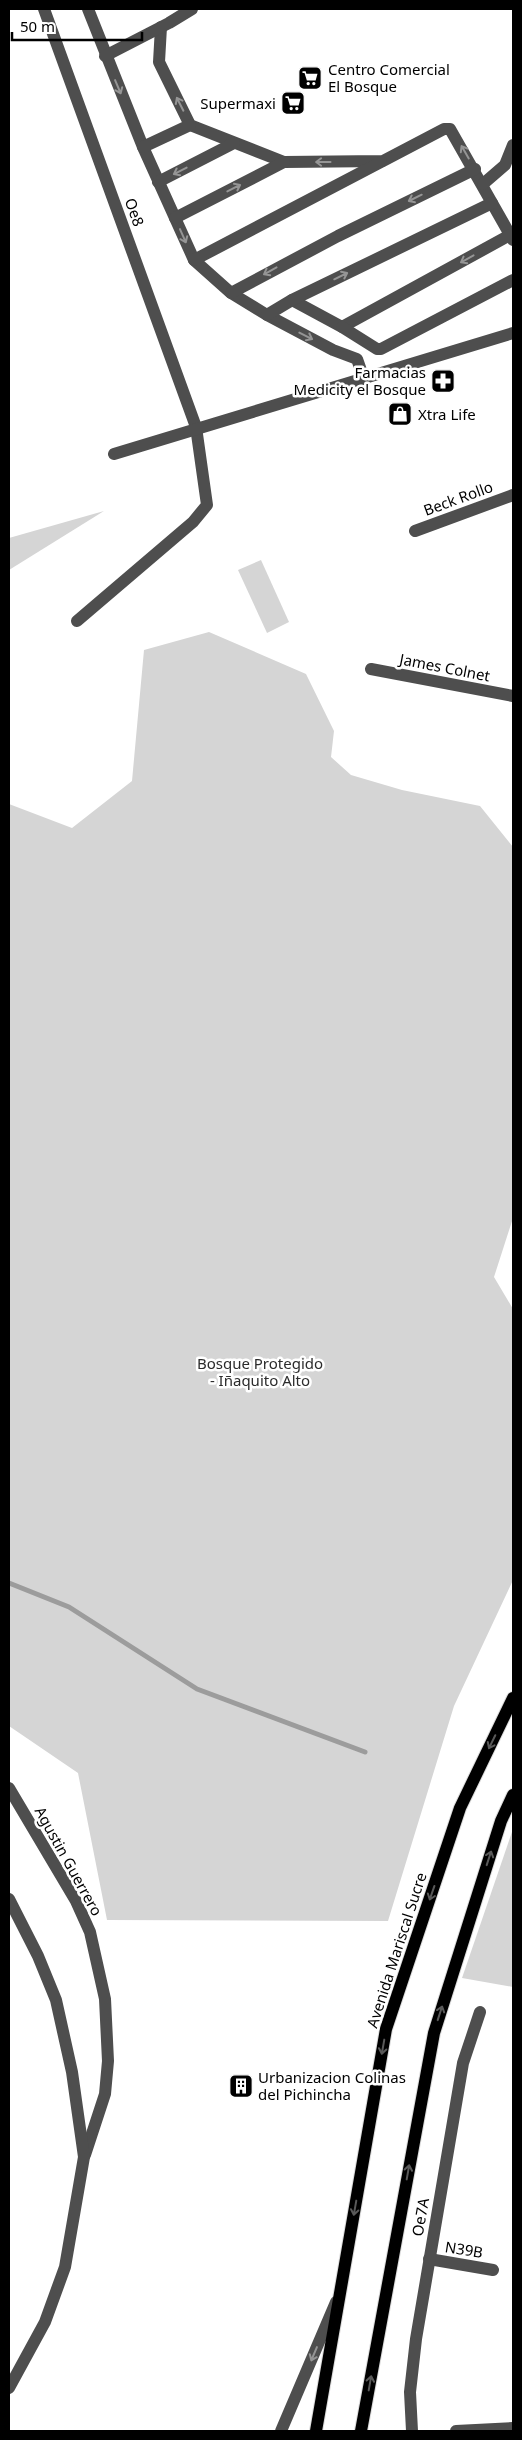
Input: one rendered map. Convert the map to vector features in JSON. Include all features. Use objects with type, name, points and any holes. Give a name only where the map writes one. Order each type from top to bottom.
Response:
[{"type":"main road","name":"Avenida Mariscal Sucre","points":[[316,2431],[386,2029],[460,1808],[513,1698]]},
{"type":"main road","points":[[361,2431],[434,2033],[501,1821],[513,1795]]},
{"type":"street","name":"Oe8","points":[[44,9],[196,427],[207,505],[203,512],[77,621]]},
{"type":"street","points":[[105,56],[192,9]]},
{"type":"street","points":[[91,10],[105,56],[158,182],[194,260],[231,293],[267,315],[333,350],[357,359],[364,379]]},
{"type":"street","points":[[161,27],[159,62],[190,125],[284,162],[384,161]]},
{"type":"street","points":[[143,147],[190,125]]},
{"type":"street","points":[[194,260],[448,129],[453,131],[512,238],[342,327]]},
{"type":"street","points":[[158,182],[234,143]]},
{"type":"street","points":[[483,184],[505,164],[513,145]]},
{"type":"street","points":[[174,218],[284,162]]},
{"type":"street","points":[[231,293],[338,236],[475,169]]},
{"type":"street","points":[[267,315],[292,300],[492,202]]},
{"type":"street","points":[[292,300],[342,327],[377,349],[381,349],[513,280]]},
{"type":"street","points":[[114,454],[196,427],[364,379],[513,333]]},
{"type":"street","name":"Beck Rollo","points":[[415,531],[513,495]]},
{"type":"street","name":"James Colnet","points":[[371,669],[513,696]]},
{"type":"street","name":"Agustin Guerrero","points":[[9,1788],[76,1901],[90,1932],[105,1999],[108,2061],[105,2094],[84,2158]]},
{"type":"street","points":[[9,1900],[35,1948],[56,2000],[72,2072],[84,2158],[65,2267],[45,2322],[9,2388]]},
{"type":"street","name":"Oe7A","points":[[412,2431],[412,2374],[429,2260],[463,2063],[480,2012]]},
{"type":"street","name":"N39B","points":[[429,2260],[494,2270]]},
{"type":"street","points":[[281,2431],[340,2293]]},
{"type":"street","points":[[456,2431],[513,2428]]},
{"type":"green space","points":[[104,511],[9,570],[9,538]]},
{"type":"green space","points":[[261,560],[289,622],[267,633],[238,570]]},
{"type":"green space","name":"Bosque Protegido - Iñaquito Alto","points":[[209,632],[306,674],[334,731],[331,757],[351,775],[402,790],[480,806],[513,847],[513,1218],[494,1277],[513,1309],[513,1580],[454,1706],[388,1921],[107,1920],[78,1773],[9,1726],[9,804],[72,828],[132,781],[144,650]]},
{"type":"green space","points":[[513,1829],[513,1987],[462,1978]]},
{"type":"waterway","points":[[9,1583],[69,1607],[197,1689],[365,1752]]},
{"type":"place","name":"Centro Comercial El Bosque","points":[[310,78]]},
{"type":"place","name":"Supermaxi","points":[[293,103]]},
{"type":"place","name":"Farmacias Medicity el Bosque","points":[[443,381]]},
{"type":"place","name":"Xtra Life","points":[[400,414]]},
{"type":"place","name":"Urbanizacion Colinas del Pichincha","points":[[241,2086]]}]
